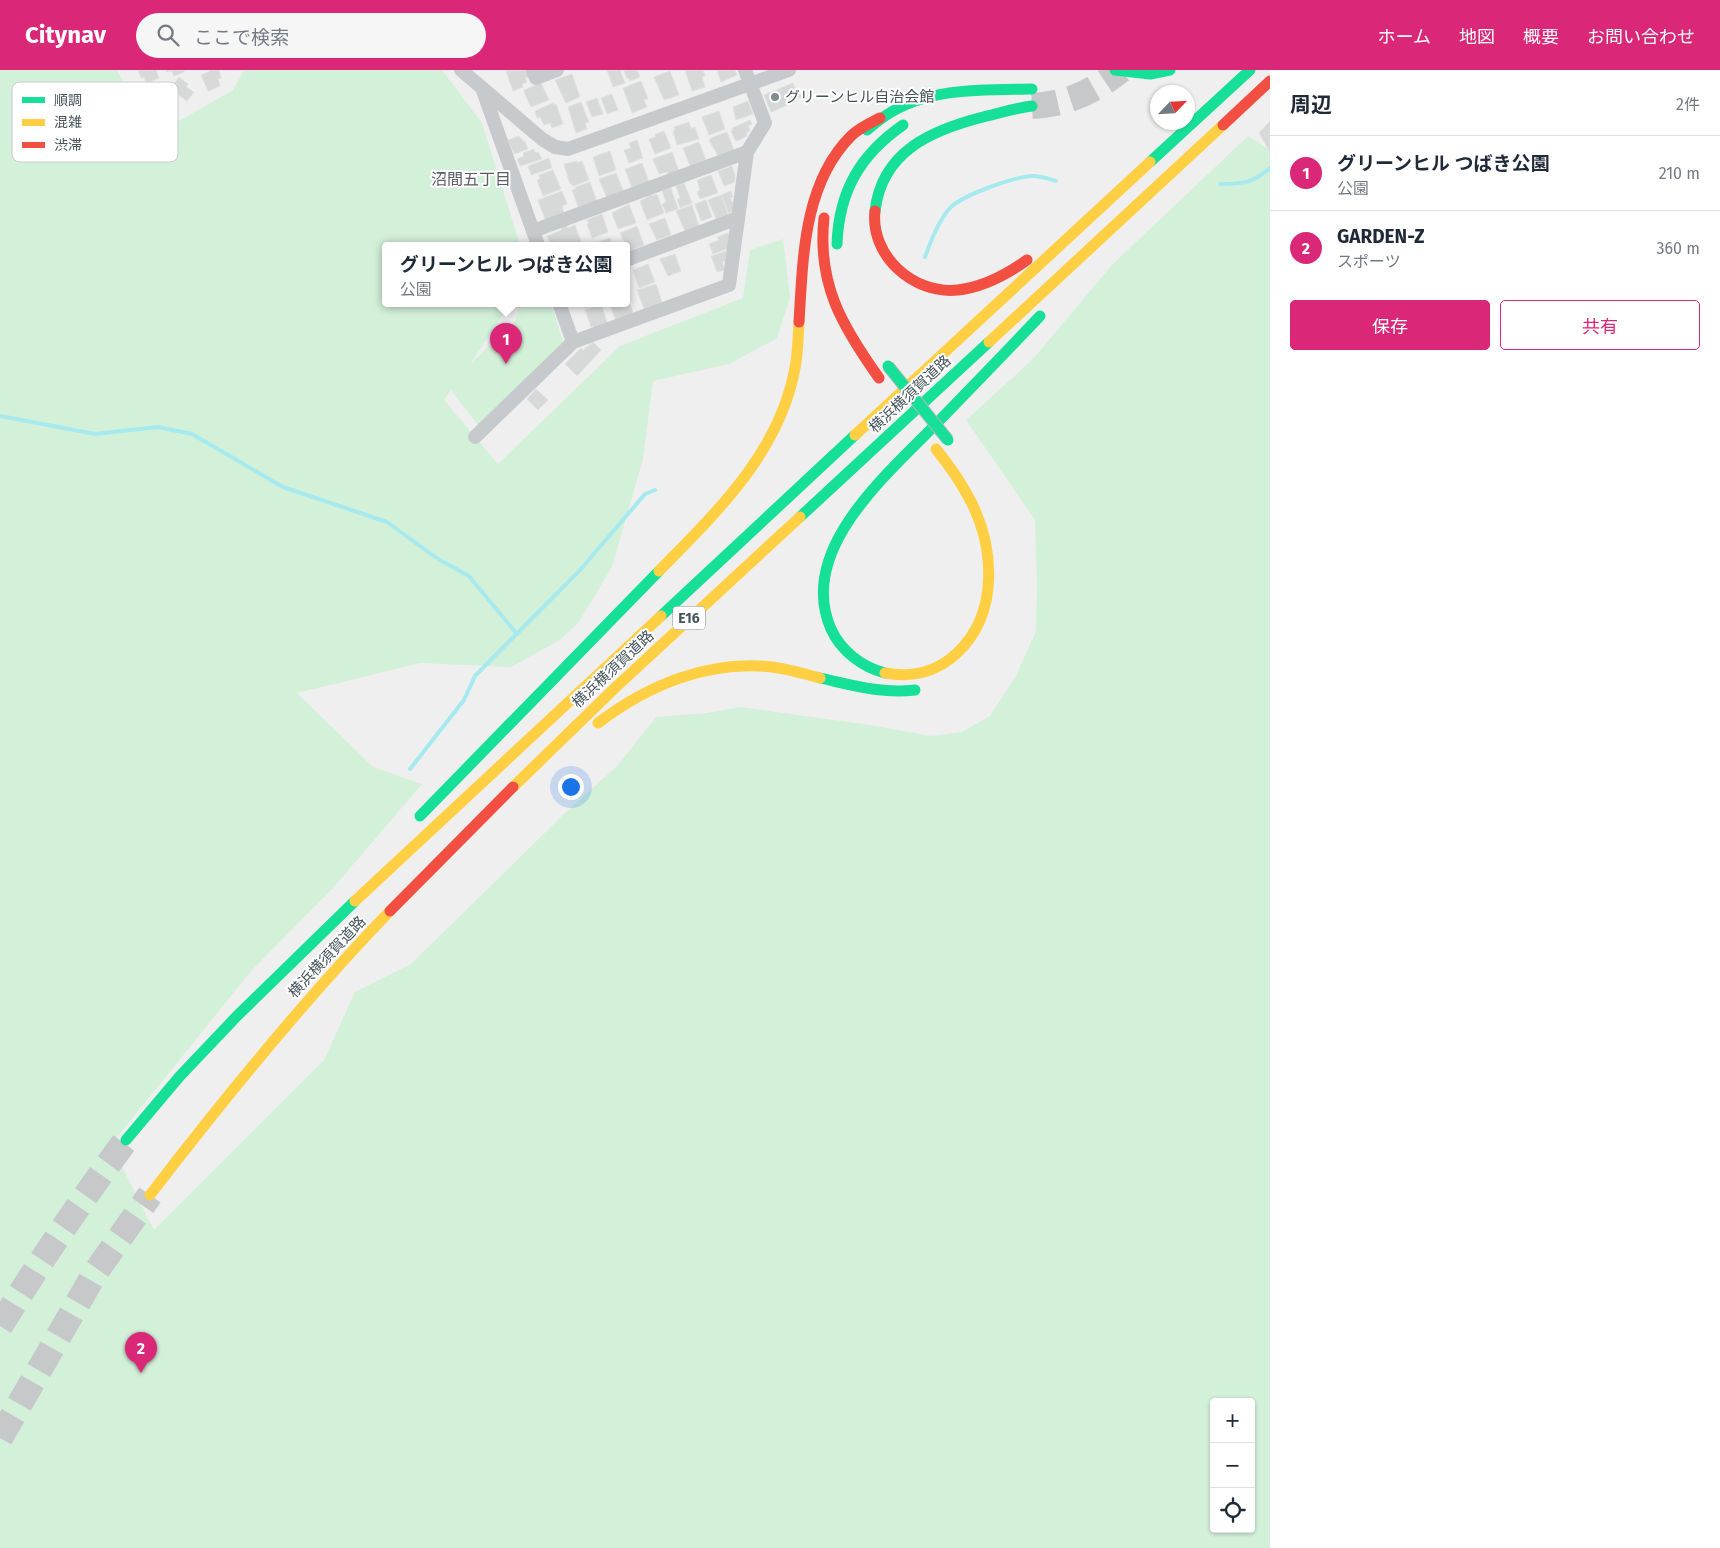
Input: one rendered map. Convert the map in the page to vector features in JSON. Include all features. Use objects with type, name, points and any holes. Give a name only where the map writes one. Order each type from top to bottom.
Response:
[{"type":"main road","points":[[1116,70],[1142,75],[1170,70]]},
{"type":"main road","points":[[1032,106],[964,121],[944,128],[925,137],[896,162],[886,175],[877,200],[875,227],[883,252],[900,273],[923,285],[949,291],[980,286],[1010,273],[1050,244],[1249,70]]},
{"type":"main road","name":"横浜横須賀道路","points":[[126,1140],[180,1076],[237,1016],[324,930],[428,831],[1249,70]]},
{"type":"main road","name":"横浜横須賀道路","points":[[150,1195],[243,1076],[326,980],[396,904],[542,758],[610,692],[1270,81]]},
{"type":"main road","points":[[412,824],[706,524],[731,496],[767,446],[778,422],[796,368],[808,233],[822,177],[835,155],[850,136],[864,126],[910,102],[941,94],[959,91],[1032,90]]},
{"type":"main road","points":[[977,106],[1008,110]]},
{"type":"main road","points":[[834,180],[847,155],[880,118]]},
{"type":"main road","points":[[838,260],[836,232],[838,218],[850,183],[861,163],[875,147],[890,133],[912,120]]},
{"type":"main road","points":[[1089,265],[1211,136]]},
{"type":"main road","points":[[827,204],[823,221],[822,239],[829,289],[852,339],[885,385],[936,449],[969,498],[983,532],[989,566],[990,582],[986,608],[971,639],[946,663],[926,672],[900,676],[870,668],[856,660],[836,639],[824,604],[824,591],[829,562],[834,548],[848,521],[874,489],[1048,308]]},
{"type":"main road","points":[[879,354],[950,443]]},
{"type":"main road","points":[[326,980],[586,733],[616,708],[653,688],[693,674],[728,667],[750,666],[772,667],[883,691],[905,692],[927,688]]},
{"type":"main road","points":[[237,1016],[353,888]]},
{"type":"street","points":[[461,70],[542,139],[555,147],[568,149],[789,70]]},
{"type":"street","points":[[533,70],[536,78],[557,70]]},
{"type":"street","points":[[475,437],[573,342],[729,285],[747,152],[765,123],[746,70]]},
{"type":"street","points":[[481,88],[537,242]]},
{"type":"street","points":[[533,231],[747,152]]},
{"type":"street","points":[[630,258],[738,218]]},
{"type":"street","points":[[560,307],[573,342]]},
{"type":"green space","points":[[0,70],[117,70],[124,82],[12,82],[12,162],[178,162],[178,121],[233,90],[244,70],[442,70],[482,123],[519,242],[382,242],[382,307],[507,307],[470,364],[515,321],[520,307],[552,307],[563,342],[478,425],[451,390],[444,400],[498,464],[620,346],[743,298],[750,250],[783,239],[790,297],[777,338],[729,364],[653,381],[643,459],[612,567],[579,622],[560,640],[511,667],[420,663],[297,693],[373,767],[422,784],[333,888],[251,971],[111,1145],[154,1230],[324,1060],[355,992],[411,964],[563,815],[618,765],[656,717],[707,713],[740,707],[870,725],[931,736],[962,732],[990,716],[1016,676],[1036,631],[1035,520],[966,420],[1032,360],[1112,265],[1248,136],[1270,150],[1270,1548],[0,1548]]},
{"type":"building","points":[[138,70],[156,70],[159,78],[146,82],[144,77],[141,78]]},
{"type":"building","points":[[166,70],[184,70],[184,72],[174,76],[172,71],[167,72]]},
{"type":"building","points":[[209,70],[219,70],[221,78],[218,79],[220,86],[208,91],[201,75]]},
{"type":"building","points":[[526,70],[529,77],[525,78],[527,82],[522,84],[523,87],[513,91],[506,71]]},
{"type":"building","points":[[607,70],[620,70],[625,83],[613,87]]},
{"type":"building","points":[[624,70],[637,70],[640,77],[630,81],[629,78],[627,79]]},
{"type":"building","points":[[685,70],[703,70],[705,76],[702,77],[705,87],[692,91]]},
{"type":"building","points":[[717,70],[735,70],[737,75],[721,82]]},
{"type":"building","points":[[670,71],[679,95],[664,100],[654,77]]},
{"type":"building","points":[[572,74],[580,97],[566,103],[555,80]]},
{"type":"building","points":[[179,77],[188,84],[186,87],[194,92],[187,101],[178,95],[178,82],[175,82]]},
{"type":"building","points":[[641,81],[648,99],[644,100],[647,107],[632,113],[623,88]]},
{"type":"building","points":[[541,83],[549,100],[531,107],[524,90]]},
{"type":"building","points":[[793,83],[795,89],[798,88],[801,97],[796,99],[797,101],[771,112],[764,95]]},
{"type":"building","points":[[612,94],[618,110],[607,114],[601,98]]},
{"type":"building","points":[[597,98],[603,114],[592,117],[586,102]]},
{"type":"building","points":[[748,101],[753,114],[736,120],[733,107]]},
{"type":"building","points":[[581,102],[589,122],[585,123],[587,129],[576,133],[568,107]]},
{"type":"building","points":[[553,103],[553,105],[556,104],[563,124],[552,128],[550,123],[544,125],[540,117],[537,118],[535,111]]},
{"type":"building","points":[[719,111],[725,129],[709,135],[702,117]]},
{"type":"building","points":[[750,120],[752,124],[748,126],[750,131],[746,133],[747,136],[737,141],[735,140],[731,131],[733,130],[732,128]]},
{"type":"building","points":[[1270,121],[1270,152],[1259,133]]},
{"type":"building","points":[[689,122],[691,129],[695,127],[699,139],[677,145],[673,131],[675,130],[674,127]]},
{"type":"building","points":[[664,131],[671,148],[655,154],[649,139],[656,137],[655,134]]},
{"type":"building","points":[[727,132],[734,150],[718,156],[709,140]]},
{"type":"building","points":[[519,136],[525,141],[528,149],[514,154],[508,140]]},
{"type":"building","points":[[637,140],[643,158],[629,163],[624,150],[631,148],[629,143]]},
{"type":"building","points":[[699,142],[706,160],[690,166],[683,148]]},
{"type":"building","points":[[534,149],[542,159],[520,166],[517,159],[524,156],[523,153]]},
{"type":"building","points":[[610,151],[616,170],[599,176],[593,157]]},
{"type":"building","points":[[672,152],[679,171],[668,175],[667,172],[659,174],[653,159]]},
{"type":"building","points":[[549,158],[552,168],[531,175],[528,166]]},
{"type":"building","points":[[577,161],[577,163],[582,161],[589,180],[573,186],[570,184],[564,164]]},
{"type":"building","points":[[642,163],[649,182],[632,188],[625,169]]},
{"type":"building","points":[[732,166],[735,182],[724,186],[718,171]]},
{"type":"building","points":[[553,170],[561,189],[543,196],[537,180],[540,179],[539,175]]},
{"type":"building","points":[[616,173],[624,192],[607,198],[599,179]]},
{"type":"building","points":[[711,175],[718,193],[700,199],[697,192],[700,190],[697,180]]},
{"type":"building","points":[[590,182],[597,202],[579,209],[572,190],[576,189],[575,187]]},
{"type":"building","points":[[684,183],[692,203],[680,208],[677,199],[680,198],[676,186]]},
{"type":"building","points":[[671,188],[678,209],[666,213],[662,204],[666,202],[662,191]]},
{"type":"building","points":[[562,191],[567,204],[562,206],[564,213],[546,222],[538,200]]},
{"type":"building","points":[[731,191],[733,197],[730,198],[733,203],[732,211],[729,214],[721,195]]},
{"type":"building","points":[[657,194],[664,213],[647,220],[640,201]]},
{"type":"building","points":[[721,195],[728,215],[716,219],[708,200]]},
{"type":"building","points":[[706,200],[712,217],[701,221],[695,204]]},
{"type":"building","points":[[629,204],[636,223],[618,229],[612,213]]},
{"type":"building","points":[[692,205],[699,226],[685,231],[676,211]]},
{"type":"building","points":[[602,214],[608,232],[592,238],[587,220]]},
{"type":"building","points":[[665,218],[671,235],[657,240],[649,224]]},
{"type":"building","points":[[567,225],[568,228],[575,225],[581,242],[550,242],[547,236],[562,230],[561,227]]},
{"type":"building","points":[[637,226],[644,245],[630,251],[630,242],[624,242],[620,233]]},
{"type":"building","points":[[728,233],[732,241],[729,248],[713,254],[709,244],[719,240],[717,237]]},
{"type":"building","points":[[610,238],[611,242],[598,242]]},
{"type":"building","points":[[726,251],[728,256],[725,257],[726,261],[722,262],[725,270],[717,272],[711,256]]},
{"type":"building","points":[[675,254],[681,271],[668,276],[660,259]]},
{"type":"building","points":[[648,264],[655,282],[639,288],[633,270]]},
{"type":"building","points":[[656,284],[662,302],[651,308],[651,306],[644,309],[637,290]]},
{"type":"building","points":[[630,304],[634,314],[616,321],[611,307],[630,307]]},
{"type":"building","points":[[593,307],[602,307],[608,325],[594,330],[593,326],[591,327],[585,310]]},
{"type":"building","points":[[593,342],[601,350],[577,376],[565,364],[581,348],[583,350]]},
{"type":"building","points":[[536,389],[548,400],[538,410],[527,399]]},
{"type":"waterway","points":[[1220,184],[1247,182],[1270,168]]},
{"type":"waterway","points":[[925,257],[944,216],[959,201],[991,186],[1015,179],[1039,176],[1056,181]]},
{"type":"waterway","points":[[0,416],[95,434],[158,427],[192,434],[283,487],[387,522],[438,559],[469,576],[517,634]]},
{"type":"waterway","points":[[410,769],[464,700],[475,676],[581,569],[645,494],[655,490]]},
{"type":"tunnel","points":[[1032,106],[1057,103],[1080,96],[1121,70]]},
{"type":"tunnel","points":[[0,1326],[61,1232],[126,1140]]},
{"type":"tunnel","points":[[0,1438],[95,1273],[150,1195]]},
{"type":"traffic: fast","points":[[1115,70],[1150,74],[1170,70]]},
{"type":"traffic: fast","points":[[1150,162],[1250,70]]},
{"type":"traffic: fast","points":[[867,130],[885,116],[902,107],[937,95],[975,90],[1032,89]]},
{"type":"traffic: fast","points":[[875,211],[880,190],[888,173],[899,158],[912,146],[964,122],[1032,106]]},
{"type":"traffic: fast","points":[[837,244],[842,207],[847,191],[855,176],[875,149],[903,125]]},
{"type":"traffic: fast","points":[[885,673],[868,667],[853,657],[840,644],[831,629],[824,599],[826,570],[837,542],[853,515],[873,489],[1040,316]]},
{"type":"traffic: fast","points":[[800,517],[989,342]]},
{"type":"traffic: fast","points":[[888,366],[948,440]]},
{"type":"traffic: fast","points":[[661,616],[855,435]]},
{"type":"traffic: fast","points":[[420,816],[659,571]]},
{"type":"traffic: fast","points":[[820,678],[879,690],[915,690]]},
{"type":"traffic: fast","points":[[126,1140],[180,1076],[237,1016],[355,901]]},
{"type":"traffic: slow","points":[[989,342],[1223,125]]},
{"type":"traffic: slow","points":[[855,435],[1150,162]]},
{"type":"traffic: slow","points":[[659,571],[723,503],[760,454],[775,427],[787,398],[796,362],[799,322]]},
{"type":"traffic: slow","points":[[885,673],[914,674],[940,666],[956,654],[970,638],[980,619],[986,599],[989,578],[984,536],[968,496],[936,449]]},
{"type":"traffic: slow","points":[[513,787],[617,686],[800,517]]},
{"type":"traffic: slow","points":[[355,901],[661,616]]},
{"type":"traffic: slow","points":[[598,723],[617,709],[658,687],[680,678],[725,667],[772,667],[820,678]]},
{"type":"traffic: slow","points":[[150,1195],[266,1049],[390,911]]},
{"type":"traffic: jam","points":[[1223,125],[1270,81]]},
{"type":"traffic: jam","points":[[799,322],[808,223],[823,176],[835,155],[851,136],[861,128],[880,118]]},
{"type":"traffic: jam","points":[[875,211],[875,227],[887,257],[911,279],[925,286],[941,290],[958,290],[976,286],[1011,271],[1027,260]]},
{"type":"traffic: jam","points":[[824,218],[824,264],[835,303],[843,322],[879,378]]},
{"type":"traffic: jam","points":[[390,911],[513,787]]},
{"type":"place","name":"グリーンヒル自治会館","points":[[775,97]]},
{"type":"place","name":"グリーンヒル つばき公園","points":[[506,364]]},
{"type":"place","name":"GARDEN-Z","points":[[141,1373]]},
{"type":"district","name":"沼間五丁目","points":[[471,179]]}]
